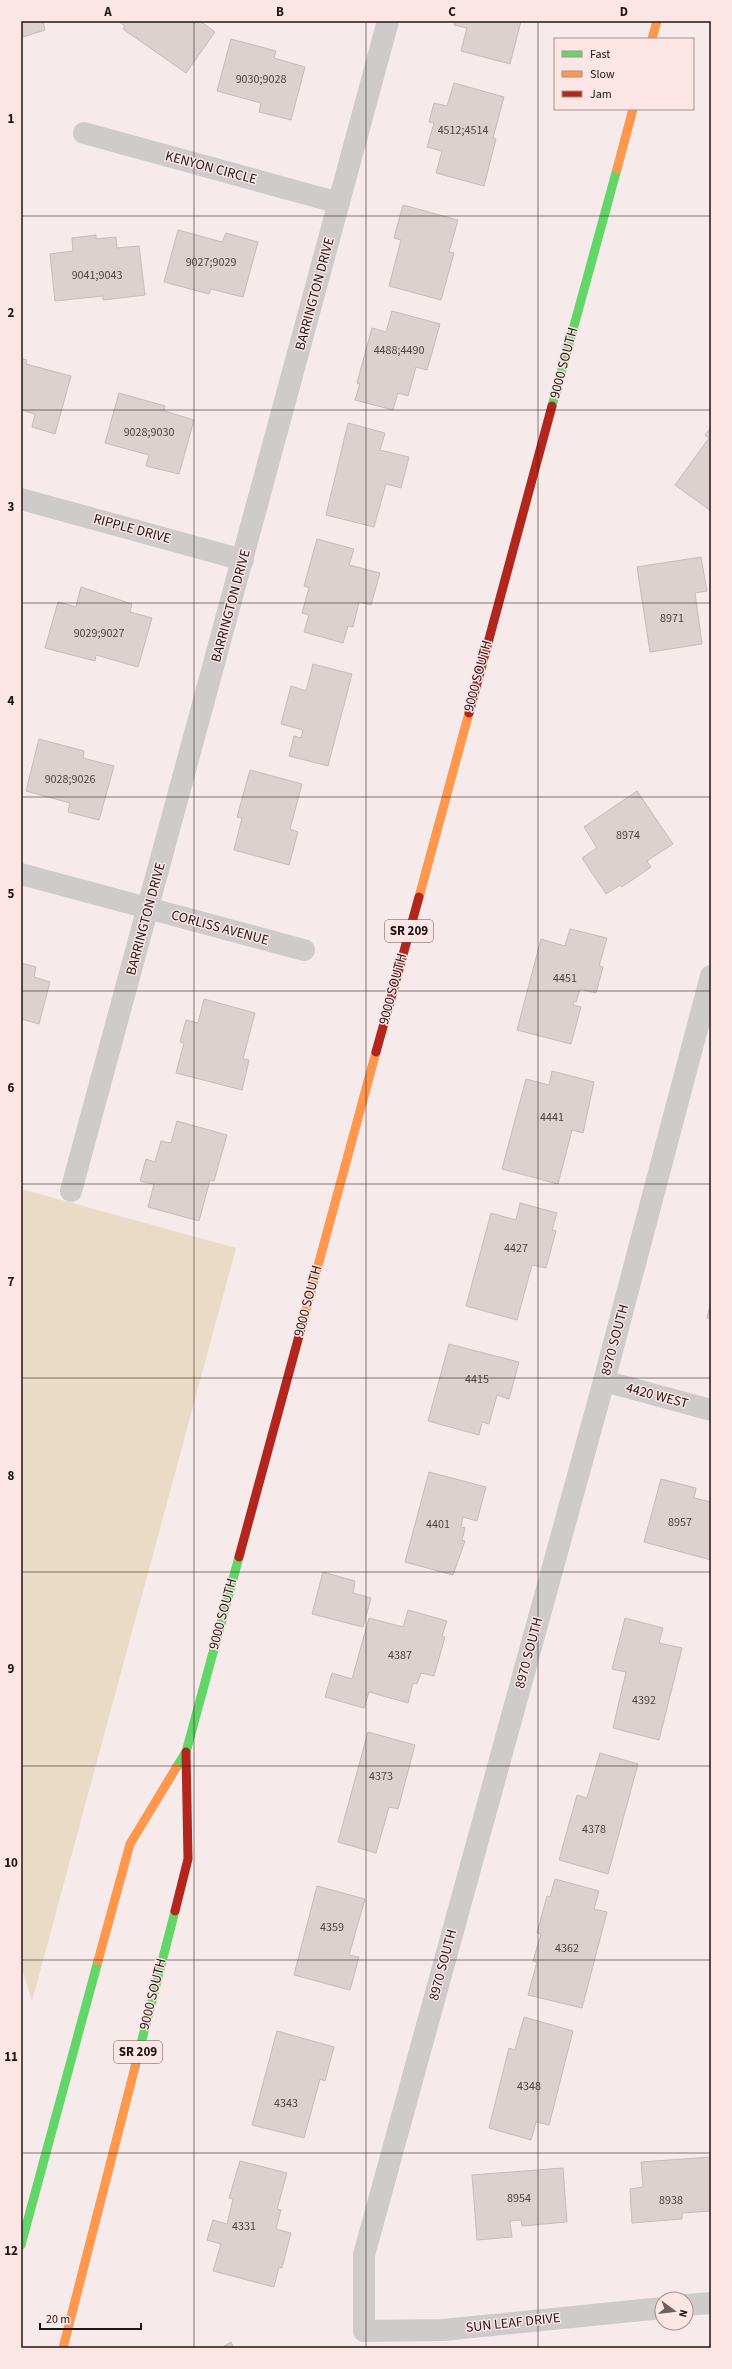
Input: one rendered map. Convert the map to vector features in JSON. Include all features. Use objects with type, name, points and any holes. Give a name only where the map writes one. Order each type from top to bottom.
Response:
[{"type":"main road","points":[[652,38],[657,21]]},
{"type":"main road","name":"9000 SOUTH","points":[[21,2245],[130,1844],[186,1752],[633,110]]},
{"type":"main road","name":"9000 SOUTH","points":[[63,2348],[188,1859],[186,1752]]},
{"type":"street","name":"BARRINGTON DRIVE","points":[[71,1191],[149,909],[388,21]]},
{"type":"street","name":"KENYON CIRCLE","points":[[84,132],[339,203]]},
{"type":"street","name":"RIPPLE DRIVE","points":[[21,499],[243,560]]},
{"type":"street","name":"CORLISS AVENUE","points":[[21,874],[304,950]]},
{"type":"street","name":"8970 SOUTH","points":[[364,2331],[364,2255],[604,1382],[711,976]]},
{"type":"street","name":"4420 WEST","points":[[604,1382],[711,1410]]},
{"type":"street","points":[[694,2304],[711,2303]]},
{"type":"street","name":"SUN LEAF DRIVE","points":[[364,2331],[443,2330],[654,2309]]},
{"type":"shaded area","points":[[21,1189],[236,1248],[32,2001],[21,1966]]},
{"type":"building","points":[[21,21],[43,21],[45,30],[23,37]]},
{"type":"building","points":[[118,21],[200,21],[215,32],[186,73],[123,29],[125,26]]},
{"type":"building","points":[[455,21],[521,21],[510,64],[461,51],[467,28],[454,25]]},
{"type":"building","points":[[231,39],[276,51],[274,58],[305,67],[291,120],[259,112],[261,103],[217,91]]},
{"type":"building","points":[[454,83],[504,97],[493,138],[496,139],[484,186],[436,173],[442,151],[427,147],[434,123],[429,122],[434,103],[447,106]]},
{"type":"building","points":[[403,205],[458,220],[449,252],[454,253],[441,300],[389,286],[401,240],[394,238]]},
{"type":"building","points":[[178,230],[222,242],[226,233],[258,242],[243,297],[211,289],[209,294],[164,282]]},
{"type":"building","points":[[96,235],[96,239],[116,237],[117,248],[139,246],[145,295],[103,300],[103,296],[55,301],[50,254],[73,251],[72,238]]},
{"type":"building","points":[[392,311],[440,324],[427,370],[416,367],[408,396],[398,393],[393,410],[355,400],[360,384],[357,383],[372,328],[386,332]]},
{"type":"building","points":[[21,358],[27,360],[26,364],[71,376],[55,434],[32,427],[35,414],[21,410]]},
{"type":"building","points":[[119,393],[165,406],[164,411],[194,420],[179,474],[146,466],[149,455],[105,443]]},
{"type":"building","points":[[348,423],[385,433],[380,450],[409,457],[401,488],[386,484],[374,527],[326,515]]},
{"type":"building","points":[[711,427],[711,511],[675,485],[709,438],[705,435]]},
{"type":"building","points":[[317,539],[354,549],[349,565],[380,573],[371,605],[359,602],[353,627],[348,626],[343,643],[304,632],[309,615],[302,613],[309,588],[304,586]]},
{"type":"building","points":[[701,557],[707,591],[695,593],[702,644],[650,652],[637,567]]},
{"type":"building","points":[[81,587],[132,604],[130,612],[152,618],[138,667],[96,655],[95,661],[45,648],[58,602],[76,607]]},
{"type":"building","points":[[313,664],[352,674],[328,766],[289,756],[294,736],[301,738],[303,730],[281,724],[291,686],[306,691]]},
{"type":"building","points":[[39,739],[84,751],[83,758],[114,766],[99,820],[68,812],[70,803],[26,791]]},
{"type":"building","points":[[250,770],[302,784],[290,829],[298,832],[289,865],[234,850],[242,818],[237,817]]},
{"type":"building","points":[[637,791],[673,844],[647,861],[651,867],[622,887],[620,885],[606,894],[582,858],[597,848],[584,827]]},
{"type":"building","points":[[570,929],[607,938],[599,966],[603,967],[596,993],[580,989],[576,1002],[574,1001],[573,1005],[581,1007],[571,1044],[517,1030],[541,939],[565,946]]},
{"type":"building","points":[[21,963],[36,967],[34,977],[50,982],[39,1024],[21,1019]]},
{"type":"building","points":[[204,999],[255,1013],[243,1059],[249,1060],[242,1090],[176,1073],[184,1043],[180,1042],[186,1020],[198,1023]]},
{"type":"building","points":[[552,1071],[594,1082],[583,1133],[572,1130],[558,1184],[502,1169],[526,1079],[549,1085]]},
{"type":"building","points":[[177,1121],[227,1135],[214,1181],[210,1180],[199,1221],[148,1207],[154,1184],[140,1181],[146,1159],[155,1162],[161,1141],[171,1143]]},
{"type":"building","points":[[520,1203],[557,1213],[552,1230],[556,1231],[546,1268],[532,1265],[517,1320],[466,1306],[491,1213],[516,1220]]},
{"type":"building","points":[[711,1302],[711,1319],[707,1318]]},
{"type":"building","points":[[449,1344],[519,1362],[509,1399],[497,1395],[489,1424],[482,1422],[479,1435],[428,1421]]},
{"type":"building","points":[[429,1472],[486,1487],[477,1521],[463,1517],[461,1527],[465,1528],[462,1540],[465,1541],[453,1575],[405,1562]]},
{"type":"building","points":[[661,1479],[696,1488],[694,1498],[711,1502],[711,1560],[644,1542]]},
{"type":"building","points":[[323,1572],[355,1581],[353,1593],[371,1598],[363,1627],[312,1614]]},
{"type":"building","points":[[408,1610],[447,1621],[442,1636],[445,1637],[434,1676],[421,1673],[417,1684],[413,1683],[408,1703],[369,1692],[364,1708],[325,1697],[332,1673],[352,1679],[369,1618],[403,1627]]},
{"type":"building","points":[[625,1618],[663,1628],[659,1643],[682,1648],[659,1740],[613,1728],[626,1672],[612,1669]]},
{"type":"building","points":[[368,1732],[415,1745],[398,1809],[389,1807],[376,1853],[338,1842]]},
{"type":"building","points":[[600,1753],[638,1764],[608,1874],[559,1860],[577,1795],[587,1798]]},
{"type":"building","points":[[555,1879],[599,1891],[594,1909],[607,1912],[582,2008],[528,1995],[537,1962],[533,1961],[541,1934],[537,1933],[547,1896],[550,1897]]},
{"type":"building","points":[[317,1886],[365,1899],[349,1955],[359,1957],[350,1990],[294,1975]]},
{"type":"building","points":[[524,2017],[573,2031],[549,2125],[536,2122],[531,2140],[489,2128],[509,2048],[515,2050]]},
{"type":"building","points":[[277,2031],[334,2047],[325,2081],[320,2079],[304,2138],[252,2125]]},
{"type":"building","points":[[711,2157],[711,2211],[682,2213],[682,2219],[632,2223],[630,2189],[643,2187],[641,2162]]},
{"type":"building","points":[[240,2161],[287,2173],[277,2209],[281,2210],[276,2229],[291,2233],[282,2268],[279,2267],[274,2287],[213,2271],[221,2244],[207,2240],[213,2220],[227,2224],[233,2199],[229,2198]]},
{"type":"building","points":[[563,2168],[567,2222],[522,2226],[521,2220],[510,2221],[512,2237],[477,2240],[472,2175]]},
{"type":"building","points":[[231,2342],[234,2348],[221,2348]]},
{"type":"traffic: fast","points":[[552,406],[617,169]]},
{"type":"traffic: fast","points":[[176,1768],[186,1752],[239,1557]]},
{"type":"traffic: fast","points":[[135,2067],[175,1911]]},
{"type":"traffic: fast","points":[[21,2245],[98,1961]]},
{"type":"traffic: slow","points":[[652,38],[657,21]]},
{"type":"traffic: slow","points":[[617,169],[633,110]]},
{"type":"traffic: slow","points":[[419,897],[469,713]]},
{"type":"traffic: slow","points":[[303,1321],[376,1052]]},
{"type":"traffic: slow","points":[[98,1961],[130,1844],[176,1768]]},
{"type":"traffic: slow","points":[[63,2348],[135,2067]]},
{"type":"traffic: jam","points":[[469,713],[552,406]]},
{"type":"traffic: jam","points":[[376,1052],[419,897]]},
{"type":"traffic: jam","points":[[239,1557],[303,1321]]},
{"type":"traffic: jam","points":[[175,1911],[188,1859],[186,1752]]}]
